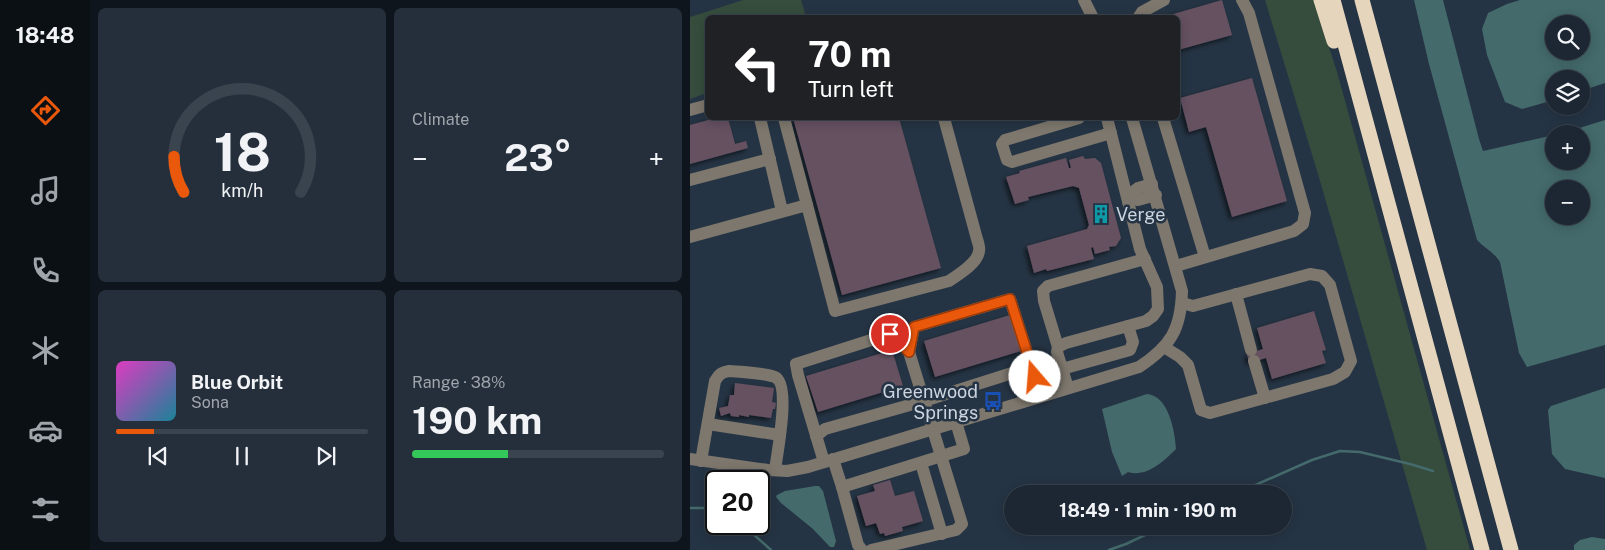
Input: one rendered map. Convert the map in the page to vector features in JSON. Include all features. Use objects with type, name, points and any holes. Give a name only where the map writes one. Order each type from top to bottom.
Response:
[{"type":"highway","points":[[1321,0],[1396,235]]},
{"type":"highway","points":[[1333,0],[1482,550]]},
{"type":"highway","points":[[1362,0],[1511,550]]},
{"type":"highway","points":[[1370,0],[1407,168]]},
{"type":"street","points":[[1084,0],[1092,15]]},
{"type":"street","points":[[1140,15],[1164,0]]},
{"type":"street","points":[[1176,266],[1294,231],[1303,224],[1305,213],[1248,13],[1242,0]]},
{"type":"street","points":[[760,120],[782,211]]},
{"type":"street","points":[[785,120],[835,311],[949,281],[964,271],[976,258],[979,252],[978,239],[945,120]]},
{"type":"street","points":[[1072,120],[1005,140],[1002,144],[1007,160],[1012,162],[1111,133]]},
{"type":"street","points":[[1058,346],[1146,321],[1153,316],[1158,308],[1157,286],[1140,249],[1107,120]]},
{"type":"street","points":[[775,470],[784,398],[780,383],[774,377],[729,370],[723,372],[718,375],[715,381],[708,424],[696,460],[775,470],[787,471],[808,467],[1139,367],[1164,347],[1176,330],[1182,303],[1182,291],[1133,120]]},
{"type":"street","points":[[1164,120],[1205,257]]},
{"type":"street","points":[[690,180],[770,159]]},
{"type":"street","points":[[1127,196],[1138,200],[1154,190]]},
{"type":"street","points":[[690,237],[807,205]]},
{"type":"street","points":[[1068,388],[1057,352],[1058,346],[1044,301],[1043,291],[1048,286],[1145,259]]},
{"type":"street","points":[[1164,347],[1180,357],[1188,365],[1201,410],[1210,413],[1333,379],[1345,372],[1351,361],[1330,285],[1322,276],[1310,274],[1193,306],[1182,303]]},
{"type":"street","points":[[1236,294],[1265,398]]},
{"type":"street","points":[[871,550],[956,530],[962,524],[909,352],[914,327],[1010,299],[1041,396]]},
{"type":"street","points":[[1062,369],[1130,350],[1133,342],[1128,326]]},
{"type":"street","points":[[862,550],[858,545],[842,487],[816,436],[796,364],[890,334],[909,352]]},
{"type":"street","points":[[816,436],[825,429],[1031,367]]},
{"type":"street","points":[[842,487],[964,449],[956,422]]},
{"type":"street","points":[[708,424],[780,435]]},
{"type":"street","points":[[921,463],[942,534]]},
{"type":"shaded area","points":[[743,0],[801,0],[805,13],[804,15],[705,15],[705,94],[690,99],[690,17]]},
{"type":"shaded area","points":[[1265,0],[1314,0],[1337,72],[1470,550],[1427,550],[1318,174]]},
{"type":"shaded area","points":[[1414,0],[1443,0],[1483,151],[1545,137],[1545,170],[1590,170],[1589,125],[1605,120],[1605,345],[1527,367],[1519,353],[1500,262],[1495,255],[1477,240],[1429,64]]},
{"type":"shaded area","points":[[1520,0],[1605,0],[1605,83],[1590,88],[1590,70],[1545,70],[1545,103],[1522,109],[1505,102],[1487,55],[1482,29],[1488,13]]},
{"type":"shaded area","points":[[1605,388],[1605,478],[1565,469],[1552,454],[1548,410],[1551,406]]},
{"type":"shaded area","points":[[1147,394],[1155,396],[1166,408],[1172,425],[1176,449],[1148,471],[1141,473],[1128,472],[1122,476],[1112,452],[1102,409]]},
{"type":"shaded area","points":[[819,486],[823,491],[836,541],[834,547],[830,547],[813,529],[776,497],[785,491]]},
{"type":"shaded area","points":[[1592,537],[1605,539],[1605,550],[1574,550],[1574,545],[1580,540]]},
{"type":"building","points":[[1222,0],[1232,35],[1180,49],[1180,15],[1170,15]]},
{"type":"building","points":[[1252,78],[1287,201],[1232,217],[1206,127],[1189,132],[1180,98]]},
{"type":"building","points":[[708,120],[729,120],[735,144],[746,141],[748,148],[690,164],[690,125]]},
{"type":"building","points":[[794,120],[900,120],[941,268],[842,295]]},
{"type":"building","name":"Verge","points":[[1083,156],[1085,159],[1095,158],[1101,163],[1121,238],[1116,246],[1109,247],[1110,250],[1095,254],[1093,247],[1091,248],[1094,259],[1034,273],[1027,246],[1087,229],[1089,225],[1079,188],[1073,186],[1028,197],[1029,200],[1015,204],[1006,177],[1020,173],[1019,171],[1066,158],[1069,168],[1071,168],[1069,160]]},
{"type":"building","points":[[1314,311],[1326,350],[1322,351],[1326,363],[1272,379],[1266,358],[1249,363],[1247,354],[1263,349],[1257,328]]},
{"type":"building","points":[[1010,315],[1021,351],[935,377],[924,341]]},
{"type":"building","points":[[892,350],[903,386],[818,412],[806,376]]},
{"type":"building","points":[[735,383],[774,388],[772,402],[776,403],[771,418],[749,415],[749,417],[739,415],[739,417],[731,416],[730,413],[721,416],[719,408],[728,406],[730,395],[734,395]]},
{"type":"building","points":[[890,480],[895,496],[914,491],[923,521],[902,527],[903,531],[885,536],[884,533],[880,534],[876,523],[866,526],[857,496],[875,491],[873,485]]},
{"type":"waterway","points":[[1255,485],[1312,460],[1340,451],[1360,452],[1433,471]]},
{"type":"waterway","points":[[690,508],[705,508]]},
{"type":"waterway","points":[[754,535],[771,550]]},
{"type":"waterway","points":[[1109,550],[1145,535]]},
{"type":"place","name":"Verge","points":[[1101,214]]},
{"type":"place","name":"Greenwood Springs","points":[[993,401]]},
{"type":"route","points":[[890,334],[909,352],[914,327],[1010,299],[1035,377]]}]
